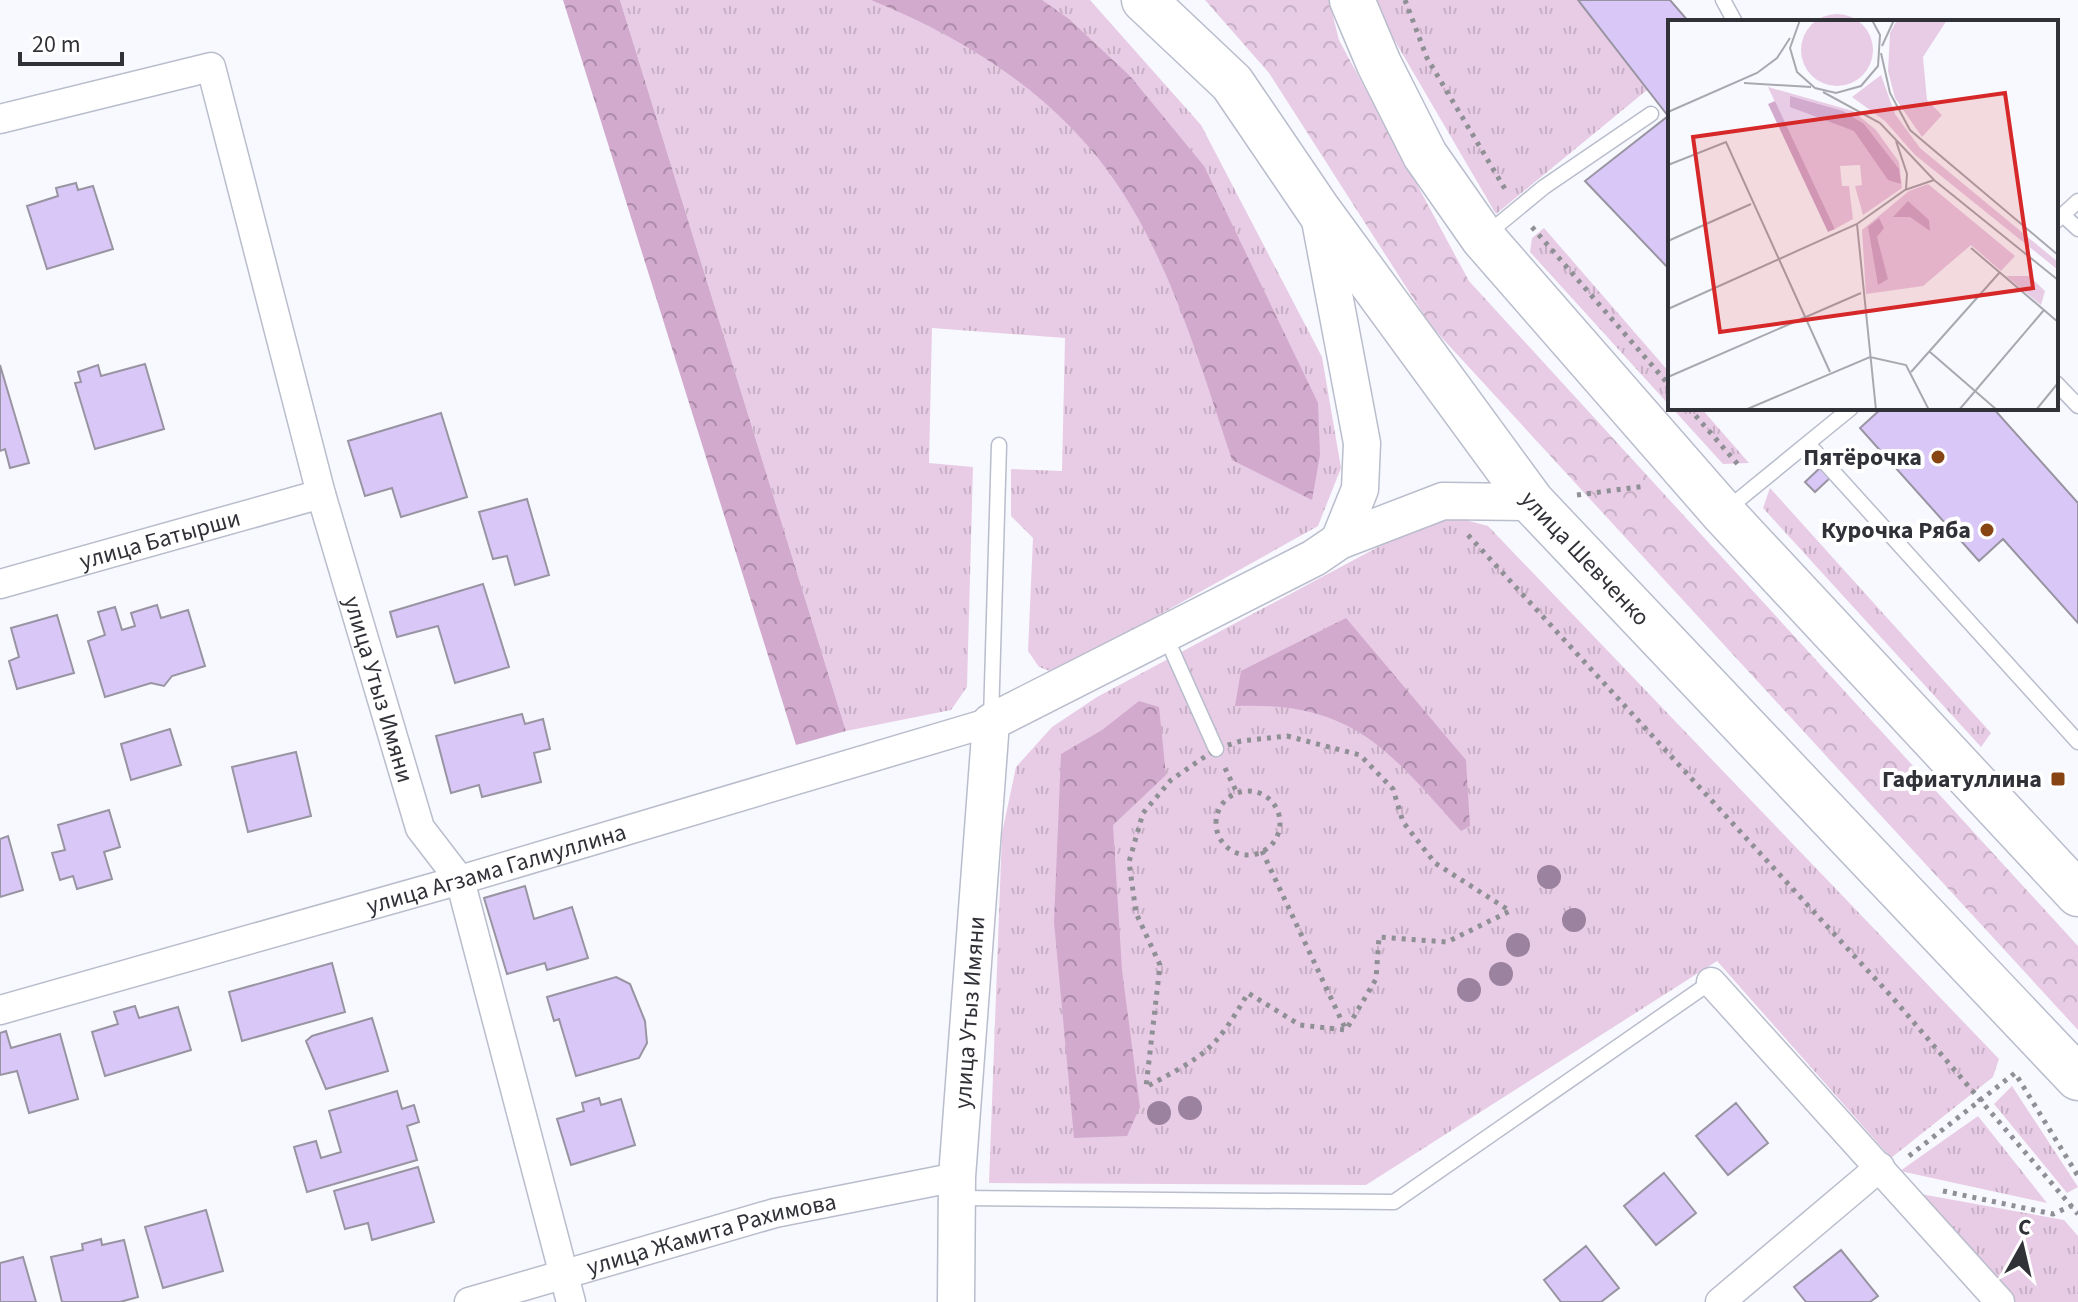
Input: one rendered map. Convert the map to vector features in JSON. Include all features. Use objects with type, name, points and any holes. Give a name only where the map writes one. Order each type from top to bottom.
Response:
[{"type":"main road","name":"улица Шевченко","points":[[1144,0],[1232,83],[1319,211],[1532,502],[2078,1078]]},
{"type":"main road","points":[[1352,0],[1379,64],[1425,155],[1483,238],[1723,513],[2078,894]]},
{"type":"street","name":"улица Утыз Имяни","points":[[0,119],[211,67],[321,494],[420,828],[460,880],[567,1289]]},
{"type":"street","points":[[1319,211],[1362,443],[1360,489],[1339,541]]},
{"type":"street","name":"улица Батырши","points":[[0,584],[321,494]]},
{"type":"street","points":[[991,722],[1314,558],[1339,541],[1438,502],[1532,502]]},
{"type":"street","name":"улица Утыз Имяни","points":[[956,1302],[956,1187],[991,722]]},
{"type":"street","name":"улица Агзама Галиуллина","points":[[0,1010],[460,880],[991,722]]},
{"type":"street","points":[[1711,982],[2000,1302]]},
{"type":"street","points":[[1720,1302],[1853,1188],[1886,1173]]},
{"type":"street","name":"улица Жамита Рахимова","points":[[469,1302],[567,1289],[775,1213],[956,1187]]},
{"type":"lane","points":[[1723,0],[1734,20]]},
{"type":"lane","points":[[1483,238],[1544,187],[1651,114]]},
{"type":"lane","points":[[2078,201],[2060,218],[2078,229]]},
{"type":"lane","points":[[2058,385],[2078,406]]},
{"type":"lane","points":[[1723,513],[1849,410]]},
{"type":"lane","points":[[991,722],[999,445]]},
{"type":"lane","points":[[1809,445],[2078,742]]},
{"type":"lane","points":[[1165,634],[1216,749]]},
{"type":"lane","points":[[956,1187],[1394,1202],[1711,982]]},
{"type":"path","points":[[1405,0],[1427,58],[1517,209],[1668,384]]},
{"type":"path","points":[[1691,410],[1737,463]]},
{"type":"path","points":[[1532,502],[1694,479]]},
{"type":"path","points":[[1438,502],[1892,997],[2078,1214]]},
{"type":"path","points":[[1287,736],[1360,755],[1393,789],[1403,822],[1435,863],[1510,911],[1447,942],[1379,937],[1376,979],[1346,1030],[1300,1025],[1248,993],[1224,1035],[1203,1056],[1146,1087],[1160,965],[1136,913],[1129,862],[1143,813],[1171,780],[1216,749],[1241,741],[1287,736]]},
{"type":"path","points":[[1258,792],[1274,805],[1279,815],[1277,836],[1262,851],[1242,854],[1224,844],[1219,835],[1217,815],[1228,798],[1237,793],[1258,792]]},
{"type":"path","points":[[1262,851],[1346,1030]]},
{"type":"path","points":[[1886,1173],[2015,1073],[2078,1176]]},
{"type":"path","points":[[1886,1173],[2053,1214],[2074,1206]]},
{"type":"green space","points":[[563,0],[620,0],[846,731],[796,745]]},
{"type":"green space","points":[[620,0],[1090,0],[1201,125],[1322,357],[1341,468],[1318,526],[1055,673],[1039,667],[1028,651],[1033,538],[1011,516],[1011,469],[1062,471],[1065,338],[932,328],[929,463],[973,467],[967,687],[951,710],[846,731]]},
{"type":"green space","points":[[871,0],[1042,0],[1069,19],[1130,76],[1204,166],[1318,403],[1320,455],[1312,500],[1232,460],[1184,318],[1154,249],[1117,184],[1093,152],[1039,97],[1008,74],[942,33]]},
{"type":"green space","points":[[1205,0],[1329,0],[1339,40],[1469,281],[2078,946],[2078,1030],[1431,326],[1269,73]]},
{"type":"green space","points":[[1376,0],[1578,0],[1647,90],[1496,214],[1385,24]]},
{"type":"green space","points":[[1544,228],[1668,371],[1668,404],[1530,252],[1532,238]]},
{"type":"green space","points":[[1674,410],[1703,410],[1749,463],[1723,464]]},
{"type":"green space","points":[[1770,488],[1991,733],[1981,747],[1763,508]]},
{"type":"green space","points":[[1458,518],[1488,526],[1999,1059],[1993,1077],[1891,1158],[1717,961],[1366,1185],[989,1183],[1002,833],[1016,767],[1052,727],[1097,697],[1423,523]]},
{"type":"green space","points":[[1346,618],[1466,760],[1470,826],[1461,831],[1389,755],[1340,722],[1310,712],[1235,706],[1241,671]]},
{"type":"green space","points":[[1139,701],[1159,707],[1166,775],[1113,825],[1122,970],[1140,1107],[1127,1136],[1074,1138],[1054,922],[1061,754],[1102,730]]},
{"type":"green space","points":[[2012,1086],[2078,1187],[2067,1193],[1994,1104]]},
{"type":"green space","points":[[1978,1116],[2047,1203],[1900,1171]]},
{"type":"green space","points":[[1915,1193],[2064,1220],[2078,1236],[2078,1302],[2012,1302]]},
{"type":"building","points":[[1578,0],[1670,0],[1687,20],[1668,20],[1668,116]]},
{"type":"building","points":[[1668,116],[1668,268],[1585,181]]},
{"type":"building","points":[[76,183],[78,190],[93,186],[113,249],[47,269],[27,206],[58,196],[56,188]]},
{"type":"building","points":[[145,364],[164,429],[95,449],[75,383],[81,382],[78,372],[98,365],[101,376]]},
{"type":"building","points":[[0,365],[29,463],[10,468],[5,449],[0,451]]},
{"type":"building","points":[[1880,410],[1995,410],[2078,503],[2078,623],[2003,539],[1979,561],[1860,428]]},
{"type":"building","points":[[441,413],[467,497],[401,517],[392,488],[365,496],[348,441]]},
{"type":"building","points":[[1821,467],[1831,477],[1815,492],[1805,482]]},
{"type":"building","points":[[527,499],[549,575],[515,585],[507,556],[493,559],[479,512]]},
{"type":"building","points":[[483,584],[509,667],[455,683],[438,626],[397,637],[390,612]]},
{"type":"building","points":[[157,605],[161,618],[188,610],[205,666],[172,676],[164,686],[151,683],[105,697],[88,641],[105,635],[98,612],[115,607],[122,630],[135,626],[131,613]]},
{"type":"building","points":[[57,615],[74,673],[17,689],[9,661],[19,657],[11,628]]},
{"type":"building","points":[[522,714],[525,724],[543,719],[550,749],[534,753],[541,782],[482,797],[479,785],[451,793],[436,736]]},
{"type":"building","points":[[170,729],[181,765],[131,780],[121,744]]},
{"type":"building","points":[[296,752],[311,816],[248,832],[232,767]]},
{"type":"building","points":[[109,810],[120,847],[104,852],[112,879],[77,889],[73,876],[60,880],[52,853],[65,850],[58,825]]},
{"type":"building","points":[[8,836],[23,890],[0,897],[0,839]]},
{"type":"building","points":[[525,886],[534,919],[572,907],[588,958],[547,970],[545,963],[507,974],[484,898]]},
{"type":"building","points":[[332,963],[345,1012],[242,1041],[229,992]]},
{"type":"building","points":[[616,977],[630,984],[645,1021],[647,1043],[639,1058],[576,1076],[559,1019],[554,1021],[547,997]]},
{"type":"building","points":[[135,1006],[139,1018],[178,1007],[191,1050],[105,1076],[92,1032],[118,1024],[114,1012]]},
{"type":"building","points":[[372,1018],[388,1071],[326,1089],[306,1041],[312,1036]]},
{"type":"building","points":[[6,1031],[11,1048],[60,1034],[78,1099],[29,1113],[17,1071],[0,1075],[0,1033]]},
{"type":"building","points":[[397,1091],[402,1109],[414,1105],[419,1122],[407,1126],[417,1160],[307,1192],[294,1147],[316,1141],[321,1158],[341,1152],[329,1111]]},
{"type":"building","points":[[599,1098],[601,1105],[621,1099],[635,1145],[571,1165],[557,1119],[584,1111],[582,1103]]},
{"type":"building","points":[[1736,1103],[1768,1143],[1728,1175],[1696,1136]]},
{"type":"building","points":[[418,1167],[434,1222],[372,1240],[368,1223],[345,1229],[334,1191]]},
{"type":"building","points":[[1664,1173],[1696,1213],[1656,1245],[1624,1206]]},
{"type":"building","points":[[206,1210],[223,1271],[163,1288],[145,1227]]},
{"type":"building","points":[[101,1239],[102,1245],[124,1240],[138,1297],[120,1302],[62,1302],[51,1257],[83,1250],[82,1244]]},
{"type":"building","points":[[1586,1246],[1619,1288],[1601,1302],[1561,1302],[1544,1280]]},
{"type":"building","points":[[1841,1250],[1878,1296],[1870,1302],[1806,1302],[1794,1287]]},
{"type":"building","points":[[23,1257],[36,1302],[0,1302],[0,1263]]},
{"type":"place","name":"Пятёрочка","points":[[1938,457]]},
{"type":"place","name":"Курочка Ряба","points":[[1987,530]]},
{"type":"place","name":"Гафиатуллина","points":[[2058,779]]}]
